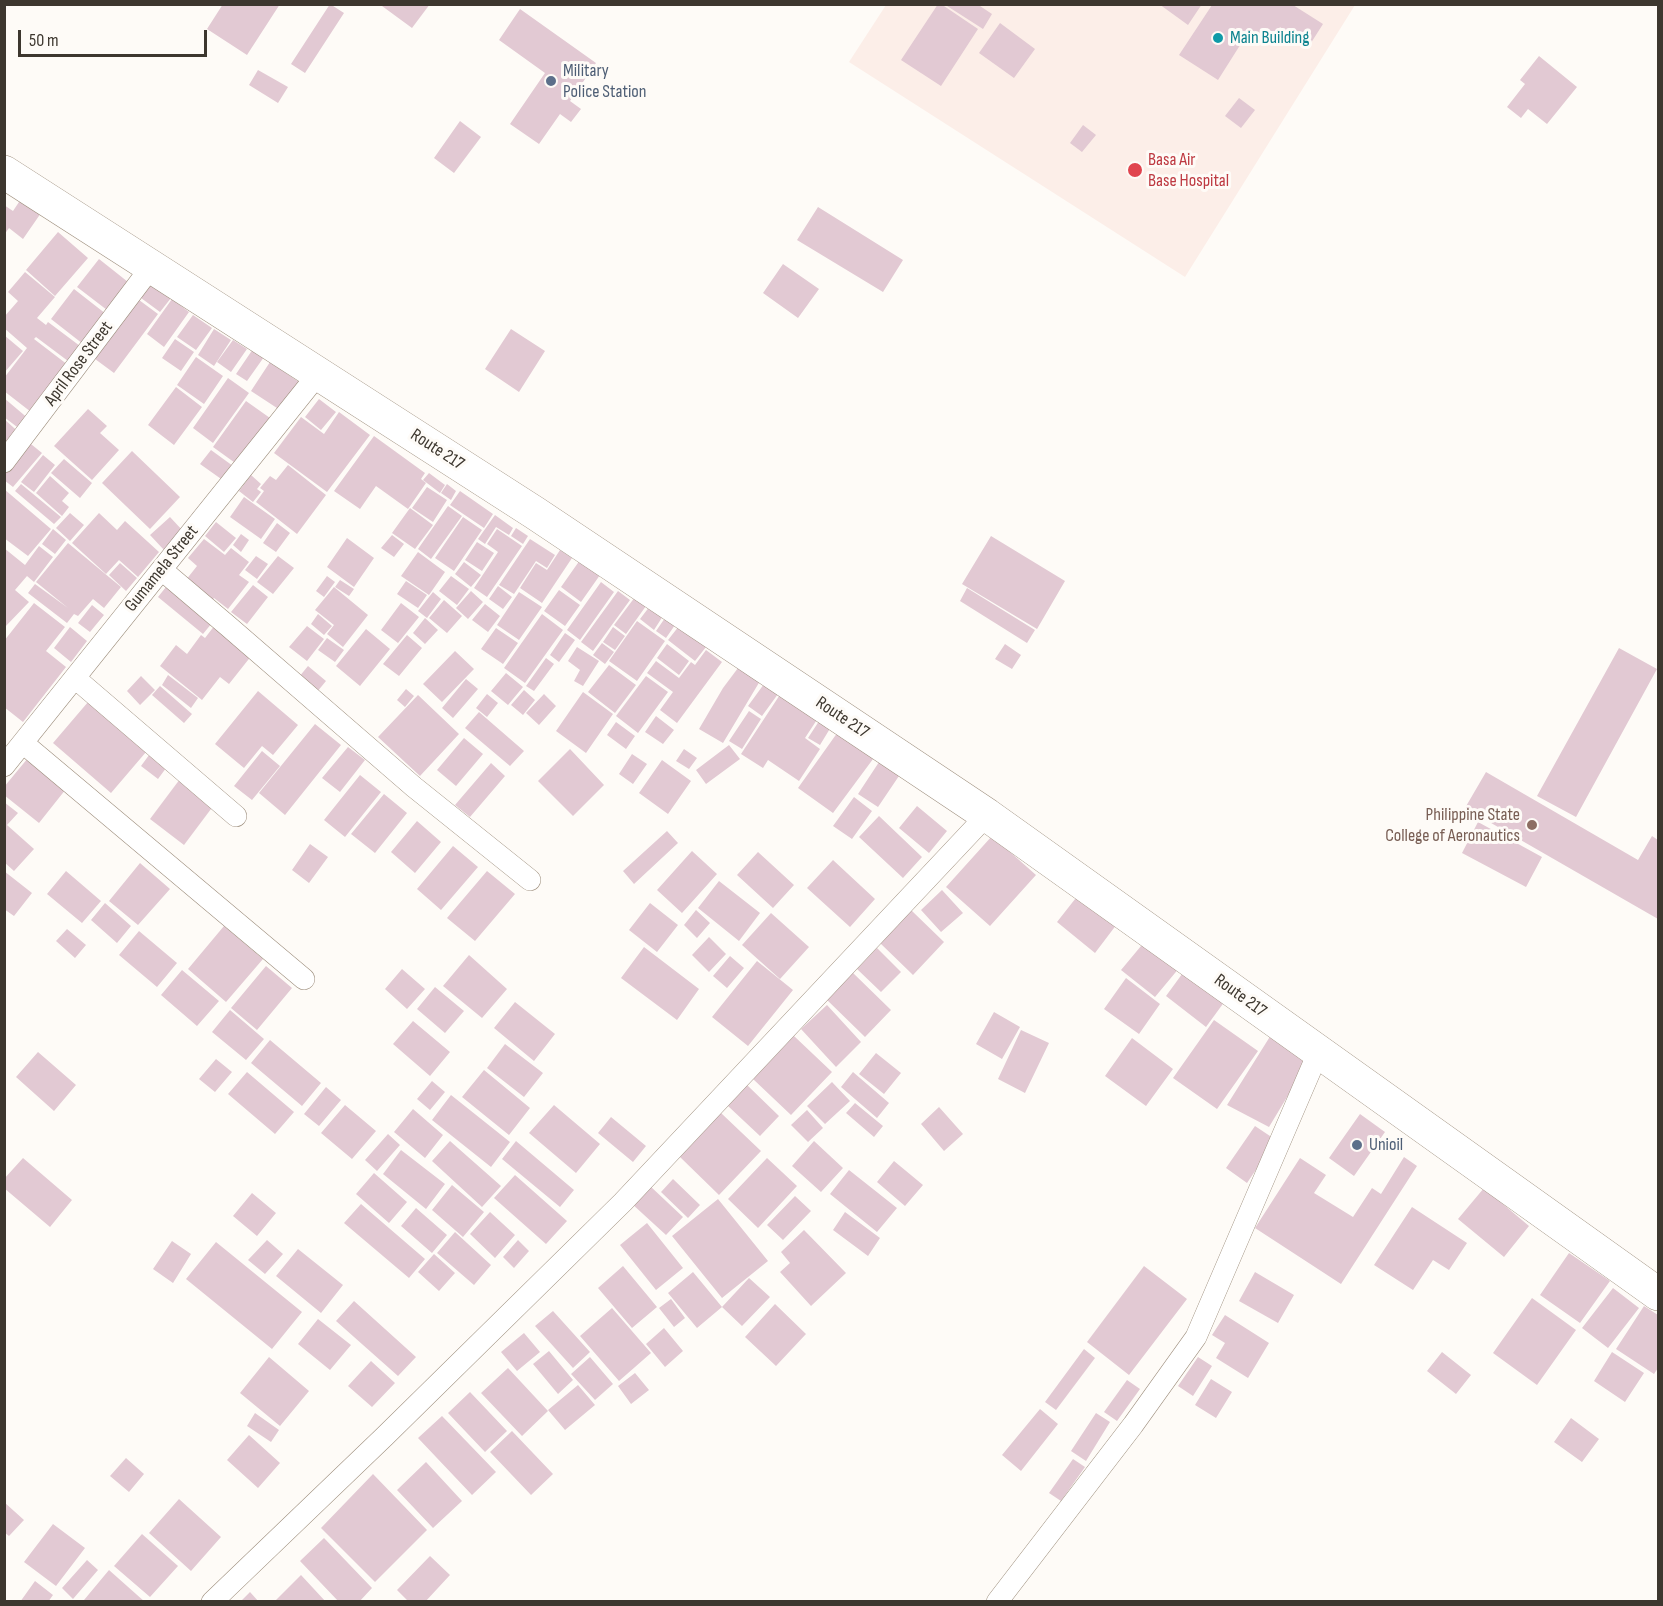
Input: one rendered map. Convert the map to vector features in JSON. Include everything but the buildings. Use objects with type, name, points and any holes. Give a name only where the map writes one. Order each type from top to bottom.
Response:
[{"type":"main road","name":"Route 217","points":[[4,172],[535,513],[987,815],[1659,1294]]},
{"type":"street","name":"April Rose Street","points":[[4,462],[152,266]]},
{"type":"street","name":"Gumamela Street","points":[[4,766],[319,373]]},
{"type":"street","points":[[162,570],[414,787],[530,880]]},
{"type":"street","points":[[75,678],[236,816]]},
{"type":"street","points":[[23,742],[304,979]]},
{"type":"street","points":[[212,1602],[394,1428],[624,1202],[987,815]]},
{"type":"street","points":[[997,1602],[1133,1425],[1196,1337],[1318,1053]]},
{"type":"shaded area","name":"Basa Air Base Hospital","points":[[886,5],[1355,5],[1185,277],[849,62]]},
{"type":"place","name":"Main Building","points":[[1218,38]]},
{"type":"place","name":"Military Police Station","points":[[551,81]]},
{"type":"place","name":"Basa Air Base Hospital","points":[[1135,170]]},
{"type":"place","name":"Philippine State College of Aeronautics","points":[[1532,825]]},
{"type":"place","name":"Unioil","points":[[1357,1145]]}]
